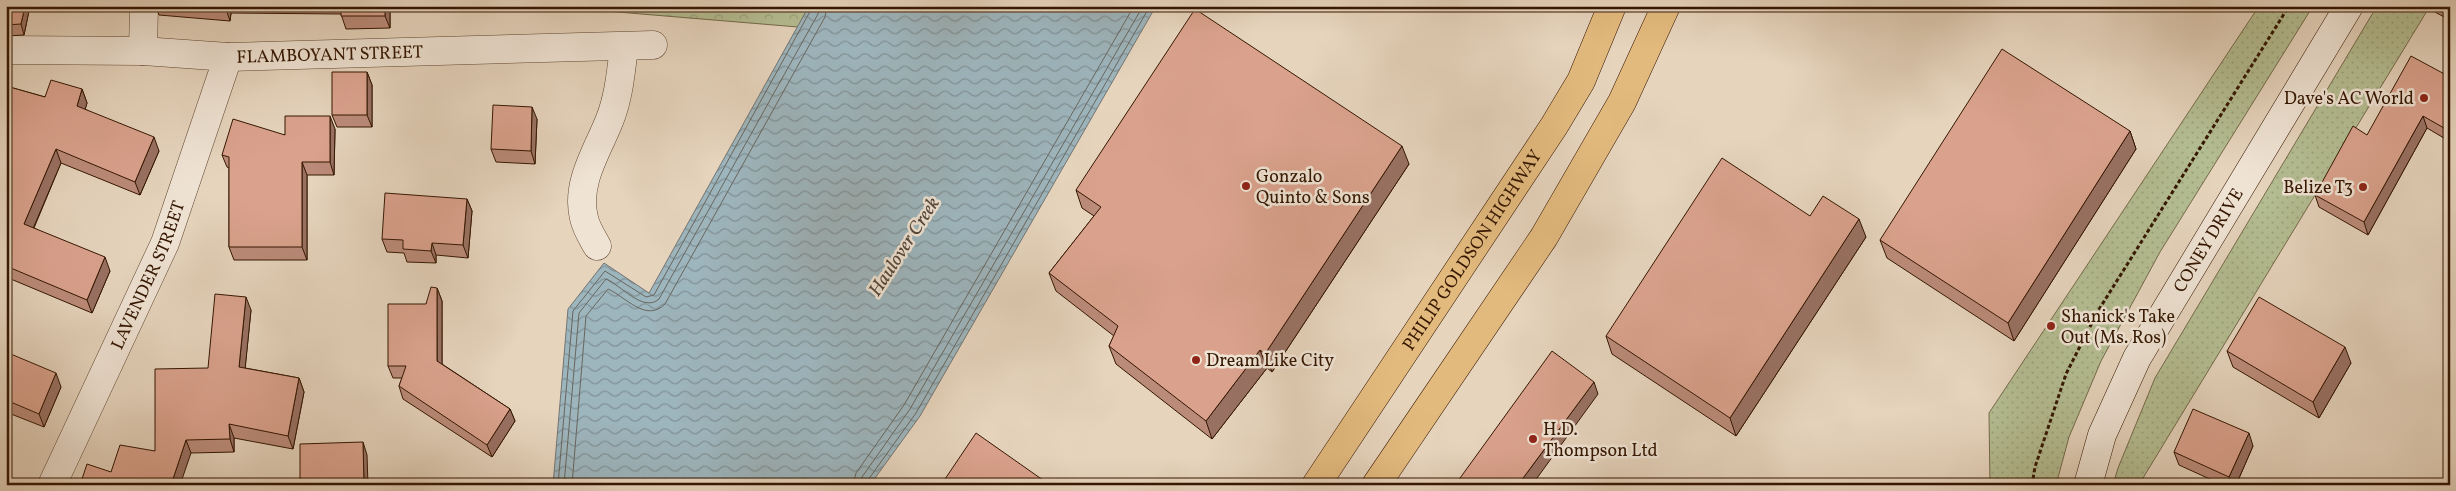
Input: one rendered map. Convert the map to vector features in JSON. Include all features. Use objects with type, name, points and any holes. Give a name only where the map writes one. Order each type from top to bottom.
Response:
[{"type":"main road","name":"PHILIP GOLDSON HIGHWAY","points":[[1316,485],[1554,126],[1581,80],[1612,6]]},
{"type":"main road","points":[[1376,485],[1544,237],[1622,102],[1666,6]]},
{"type":"street","points":[[143,51],[144,6]]},
{"type":"street","name":"CONEY DRIVE","points":[[2088,485],[2102,434],[2137,358],[2349,6]]},
{"type":"street","name":"FLAMBOYANT STREET","points":[[6,50],[143,51],[228,57],[653,46]]},
{"type":"street","points":[[597,246],[584,218],[582,191],[591,162],[611,117],[620,83],[624,47]]},
{"type":"street","name":"LAVENDER STREET","points":[[52,485],[165,243],[228,57]]},
{"type":"path","points":[[2032,485],[2035,467],[2066,374],[2098,311],[2289,6]]},
{"type":"green space","points":[[570,6],[809,6],[798,27],[569,8]]},
{"type":"green space","points":[[2259,6],[2313,6],[2160,252],[2101,361],[2069,437],[2056,485],[1990,485],[1989,413]]},
{"type":"green space","points":[[2377,6],[2430,6],[2143,478],[2142,485],[2113,485],[2118,468],[2155,378]]},
{"type":"water","name":"Haulover Creek","points":[[809,6],[1156,6],[920,416],[870,485],[553,485],[568,309],[604,263],[649,293]]},
{"type":"building","points":[[6,6],[25,6],[21,24],[6,25]]},
{"type":"building","points":[[196,6],[226,6],[226,9]]},
{"type":"building","points":[[341,6],[385,6],[385,16],[341,16]]},
{"type":"building","name":"Gonzalo Quinto & Sons","points":[[1195,9],[1402,146],[1265,354],[1260,350],[1206,421],[1109,346],[1118,326],[1049,273],[1101,207],[1076,190]]},
{"type":"building","points":[[2002,49],[2130,131],[2008,323],[1880,240]]},
{"type":"building","points":[[2411,56],[2450,77],[2450,118],[2444,128],[2423,116],[2364,222],[2315,195],[2353,126],[2367,135]]},
{"type":"building","points":[[332,72],[367,72],[367,115],[332,115]]},
{"type":"building","points":[[51,80],[82,89],[77,106],[154,137],[135,182],[56,149],[24,224],[105,257],[87,300],[6,266],[6,86],[45,97]]},
{"type":"building","points":[[493,105],[532,107],[531,151],[491,149]]},
{"type":"building","points":[[285,116],[330,116],[330,162],[302,162],[302,247],[229,247],[229,157],[222,155],[233,119],[285,135]]},
{"type":"building","points":[[1722,158],[1810,216],[1823,196],[1859,219],[1730,418],[1606,336]]},
{"type":"building","points":[[385,193],[467,199],[463,245],[432,243],[431,251],[403,249],[403,240],[382,239]]},
{"type":"building","points":[[431,287],[437,288],[437,361],[510,409],[487,445],[399,386],[406,366],[388,366],[388,304],[426,304]]},
{"type":"building","points":[[215,294],[246,297],[239,367],[299,378],[288,436],[229,424],[230,439],[186,440],[171,485],[80,485],[87,464],[111,472],[120,445],[155,451],[155,369],[208,368]]},
{"type":"building","points":[[2259,297],[2345,347],[2313,402],[2227,351]]},
{"type":"building","name":"H.D. Thompson Ltd","points":[[1552,351],[1594,382],[1518,485],[1455,485]]},
{"type":"building","points":[[6,352],[56,373],[39,414],[6,400]]},
{"type":"building","points":[[2193,409],[2249,433],[2229,477],[2174,452]]},
{"type":"building","points":[[976,433],[1050,485],[941,485]]},
{"type":"building","points":[[363,442],[364,485],[300,485],[300,444]]},
{"type":"place","name":"Dave's AC World","points":[[2424,98]]},
{"type":"place","name":"Gonzalo Quinto & Sons","points":[[1246,186]]},
{"type":"place","name":"Belize T3","points":[[2363,187]]},
{"type":"place","name":"Shanick's Take Out (Ms. Ros)","points":[[2051,326]]},
{"type":"place","name":"Dream Like City","points":[[1196,360]]},
{"type":"place","name":"H.D. Thompson Ltd","points":[[1533,439]]}]
